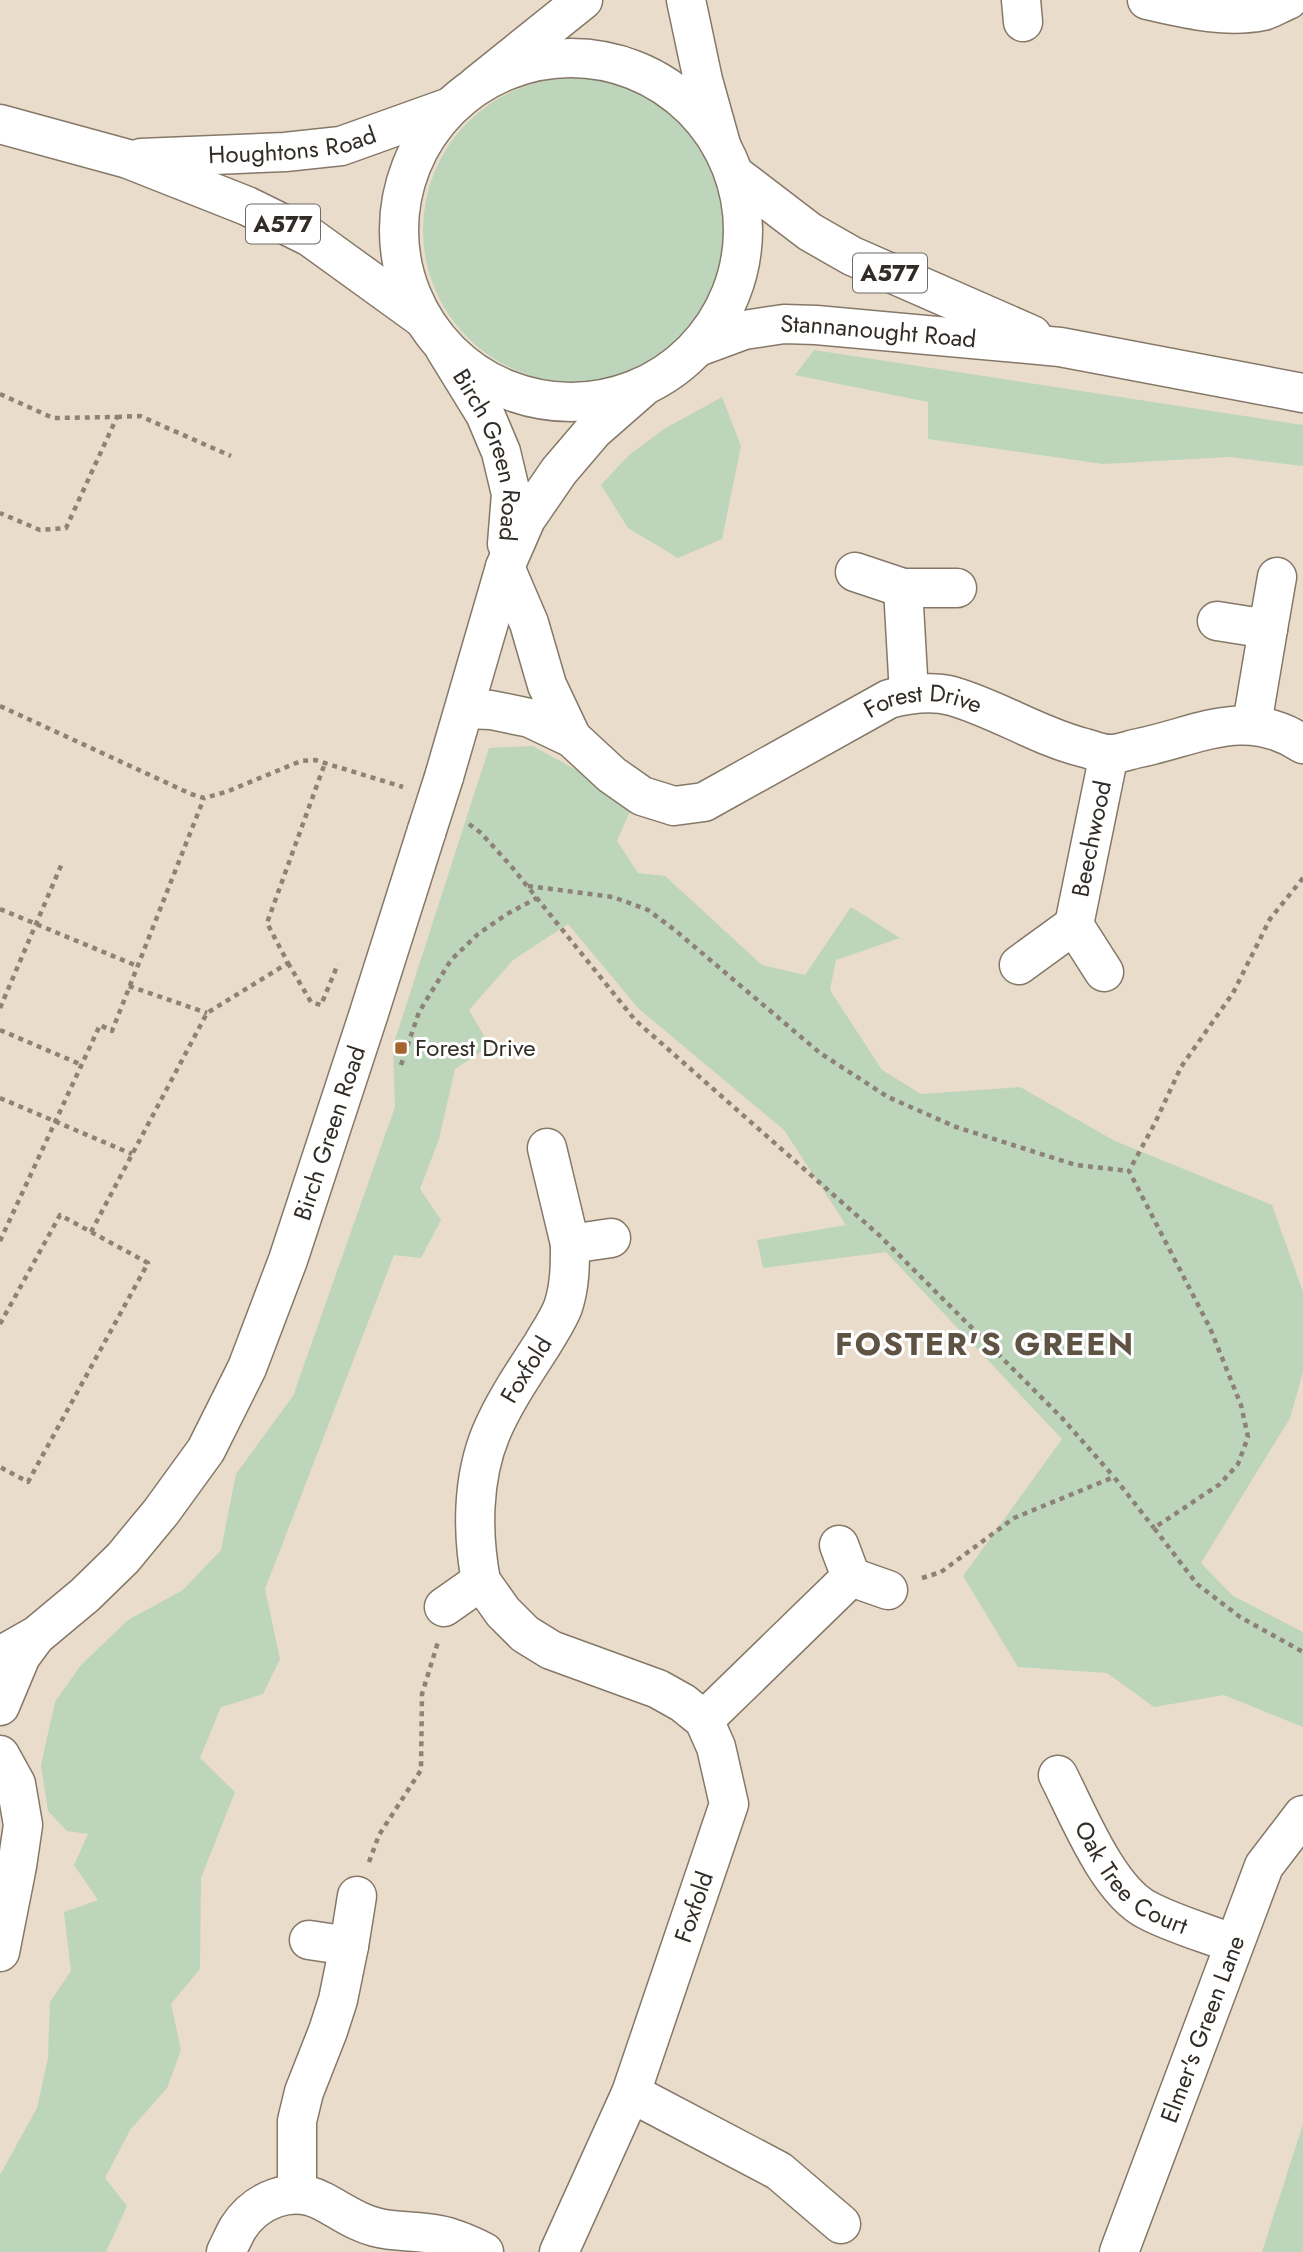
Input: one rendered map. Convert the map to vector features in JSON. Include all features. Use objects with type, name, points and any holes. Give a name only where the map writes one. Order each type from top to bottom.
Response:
[{"type":"street","points":[[463,96],[583,0]]},
{"type":"street","points":[[686,0],[703,80],[728,161]]},
{"type":"street","points":[[1147,0],[1191,10],[1233,13],[1263,10],[1288,0]]},
{"type":"street","name":"A577","points":[[566,58],[613,63],[657,81],[694,110],[728,161],[743,219],[740,266],[725,309],[698,347],[672,371],[642,388],[586,402],[528,398],[475,374],[445,349],[422,318],[401,264],[400,207],[416,153],[463,96],[519,66],[566,58]]},
{"type":"street","name":"Houghtons Road","points":[[128,159],[285,152],[341,146],[463,96]]},
{"type":"street","name":"Houghtons Road","points":[[0,124],[128,159],[247,206],[310,237],[422,318]]},
{"type":"street","name":"Stannanought Road","points":[[728,161],[810,232],[852,256],[1060,347]]},
{"type":"street","name":"Stannanought Road","points":[[698,347],[744,330],[784,324],[816,325],[1060,347],[1303,393]]},
{"type":"street","name":"Birch Green Road","points":[[445,349],[485,414],[501,452],[511,494],[505,567]]},
{"type":"street","name":"Birch Green Road","points":[[0,1656],[37,1635],[85,1595],[123,1558],[206,1450],[247,1368],[292,1247],[444,777],[505,567],[526,519],[558,471],[594,430],[642,388]]},
{"type":"street","name":"Forest Drive","points":[[505,567],[528,623],[547,685],[572,738]]},
{"type":"street","points":[[855,572],[903,588],[957,588]]},
{"type":"street","points":[[1252,724],[1277,577]]},
{"type":"street","points":[[903,588],[909,694]]},
{"type":"street","points":[[1217,621],[1268,628]]},
{"type":"street","name":"Forest Drive","points":[[465,709],[491,710],[530,718],[572,738],[611,775],[642,796],[674,806],[704,802],[889,699],[909,694],[950,695],[1004,716],[1054,740],[1109,754],[1156,745],[1211,728],[1252,724],[1290,736],[1303,744]]},
{"type":"street","name":"Beechwood","points":[[1019,965],[1073,925],[1109,754]]},
{"type":"street","name":"Beechwood","points":[[1073,925],[1104,972]]},
{"type":"street","name":"Foxfold","points":[[547,1147],[570,1244],[570,1277],[562,1309],[490,1435],[477,1490],[475,1522],[476,1555],[481,1581],[503,1612],[525,1634],[551,1650],[658,1689],[704,1720],[716,1747],[729,1804],[631,2092],[559,2252]]},
{"type":"street","points":[[570,1244],[611,1238]]},
{"type":"street","points":[[704,1720],[845,1561],[888,1590]]},
{"type":"street","points":[[444,1607],[481,1581]]},
{"type":"street","name":"Birch Green Road","points":[[0,1706],[21,1656],[37,1635]]},
{"type":"street","points":[[0,1755],[16,1784],[23,1825],[8,1882],[0,1952]]},
{"type":"street","name":"Oak Tree Court","points":[[1058,1775],[1100,1856],[1130,1898],[1147,1910],[1234,1944]]},
{"type":"street","name":"Elmer's Green Lane","points":[[1119,2252],[1264,1866],[1303,1815]]},
{"type":"street","points":[[298,2194],[297,2121],[304,2092],[338,2000],[357,1896]]},
{"type":"street","points":[[309,1940],[349,1946]]},
{"type":"street","points":[[631,2092],[779,2171],[841,2224]]},
{"type":"street","points":[[226,2252],[239,2227],[258,2207],[275,2198],[298,2194],[320,2200],[348,2217],[376,2227],[439,2235],[484,2252]]},
{"type":"path","points":[[0,394],[53,418],[140,416],[231,456]]},
{"type":"path","points":[[0,513],[40,530],[66,528],[117,417]]},
{"type":"path","points":[[0,706],[204,798],[226,792],[301,761],[314,760],[405,788]]},
{"type":"path","points":[[324,763],[267,923],[311,1002],[321,1006],[338,964]]},
{"type":"path","points":[[0,1241],[100,1025],[112,1031],[204,798]]},
{"type":"path","points":[[466,821],[481,833],[527,886],[635,1020],[879,1235],[1062,1418],[1114,1477],[1197,1584],[1240,1617],[1303,1652]]},
{"type":"path","points":[[0,1008],[63,861]]},
{"type":"path","points":[[1129,1171],[1181,1067],[1233,993],[1270,919],[1303,878]]},
{"type":"path","points":[[527,886],[613,897],[648,910],[820,1052],[888,1097],[956,1127],[1076,1165],[1129,1171]]},
{"type":"path","points":[[401,1065],[418,1012],[451,960],[478,934],[537,898]]},
{"type":"path","points":[[0,909],[137,966]]},
{"type":"path","points":[[91,1232],[207,1013],[288,963]]},
{"type":"path","points":[[129,986],[207,1013]]},
{"type":"path","points":[[0,1030],[82,1065]]},
{"type":"path","points":[[0,1098],[132,1154]]},
{"type":"path","points":[[1129,1171],[1210,1328],[1241,1405],[1248,1437],[1238,1464],[1220,1484],[1154,1528]]},
{"type":"path","points":[[0,1324],[3,1314],[60,1215],[148,1263],[29,1482],[0,1467]]},
{"type":"path","points":[[888,1590],[941,1572],[1014,1518],[1114,1477]]},
{"type":"path","points":[[357,1896],[379,1835],[421,1770],[422,1694],[440,1635],[444,1607]]},
{"type":"green space","points":[[560,78],[590,78],[619,84],[647,96],[672,112],[693,133],[709,158],[721,186],[727,245],[716,288],[702,315],[683,338],[660,357],[633,371],[590,382],[560,382],[531,376],[503,364],[478,348],[457,327],[441,302],[429,274],[423,245],[423,215],[429,186],[441,158],[457,133],[478,112],[503,96],[531,84]]},
{"type":"green space","points":[[814,350],[1303,425],[1303,466],[1230,457],[1103,464],[928,439],[928,402],[795,375]]},
{"type":"green space","points":[[722,397],[741,446],[722,539],[678,558],[628,528],[601,485],[628,456],[664,429]]},
{"type":"green space","points":[[533,746],[634,802],[617,841],[638,873],[665,876],[762,965],[805,975],[851,907],[900,938],[836,960],[830,990],[882,1070],[921,1094],[1020,1087],[1115,1141],[1272,1205],[1303,1292],[1303,1372],[1290,1418],[1201,1563],[1233,1596],[1303,1632],[1303,1727],[1224,1695],[1154,1707],[1107,1673],[1018,1667],[963,1576],[1062,1439],[886,1252],[763,1268],[757,1240],[846,1225],[784,1130],[639,1009],[568,924],[513,960],[469,1010],[490,1046],[455,1069],[439,1139],[420,1189],[441,1220],[421,1258],[394,1255],[265,1589],[280,1659],[263,1694],[221,1707],[200,1758],[235,1792],[201,1878],[200,1969],[171,2004],[181,2050],[167,2088],[130,2130],[105,2178],[127,2206],[106,2252],[0,2252],[0,2175],[37,2108],[48,2058],[50,2002],[71,1971],[64,1912],[98,1900],[74,1865],[88,1834],[67,1831],[48,1811],[41,1765],[55,1702],[81,1665],[128,1620],[183,1590],[221,1550],[236,1474],[293,1396],[395,1107],[393,1046],[489,748]]},
{"type":"green space","points":[[1303,2124],[1303,2252],[1262,2252]]},
{"type":"place","name":"Forest Drive","points":[[401,1048]]},
{"type":"district","name":"FOSTER'S GREEN","points":[[985,1344]]}]
